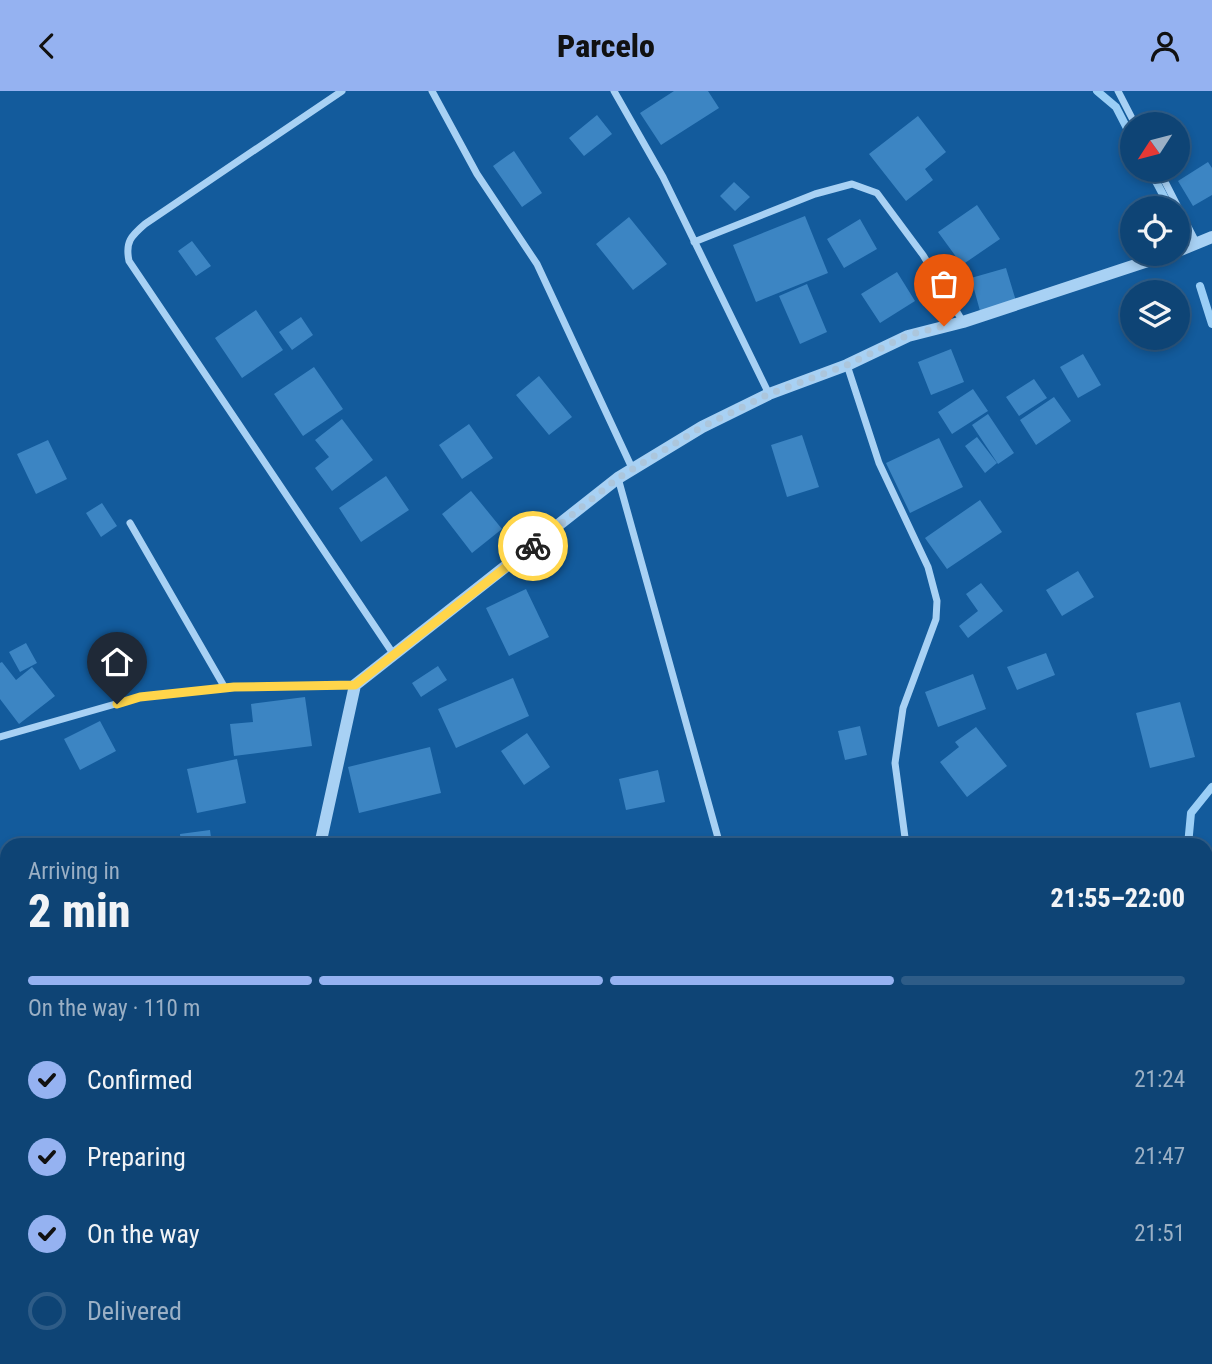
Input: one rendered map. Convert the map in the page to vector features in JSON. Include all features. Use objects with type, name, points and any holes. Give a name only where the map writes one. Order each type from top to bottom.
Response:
[{"type":"street","points":[[342,91],[145,224],[133,235],[126,248],[129,261],[394,656]]},
{"type":"street","points":[[432,91],[477,174],[537,264],[632,468]]},
{"type":"street","points":[[614,91],[663,177],[769,394]]},
{"type":"street","points":[[1118,91],[1129,112]]},
{"type":"street","points":[[1165,182],[1197,244]]},
{"type":"street","points":[[694,242],[815,194],[852,184],[877,193],[923,255],[963,322]]},
{"type":"street","points":[[1190,247],[1212,237]]},
{"type":"street","points":[[0,737],[140,697],[225,688],[355,685],[618,478],[702,427],[769,394],[847,365],[908,335],[963,322],[1133,266]]},
{"type":"street","points":[[847,365],[879,463],[928,567],[937,601],[936,619],[903,708],[895,763],[905,838]]},
{"type":"street","points":[[618,478],[718,838]]},
{"type":"street","points":[[130,523],[225,688]]},
{"type":"street","points":[[322,838],[355,685]]},
{"type":"building","points":[[674,91],[708,91],[719,108],[661,145],[640,113]]},
{"type":"building","points":[[597,115],[612,134],[584,156],[569,138]]},
{"type":"building","points":[[918,116],[946,152],[925,169],[933,180],[906,201],[869,154]]},
{"type":"building","points":[[514,151],[542,193],[522,207],[493,166]]},
{"type":"building","points":[[1208,162],[1212,168],[1212,195],[1193,206],[1190,196],[1187,196],[1179,182],[1190,182],[1190,173]]},
{"type":"building","points":[[734,182],[750,197],[735,211],[720,196]]},
{"type":"building","points":[[977,205],[1000,239],[962,265],[938,232]]},
{"type":"building","points":[[805,216],[828,273],[756,302],[733,245]]},
{"type":"building","points":[[629,217],[667,264],[633,290],[596,244]]},
{"type":"building","points":[[860,219],[877,249],[844,268],[827,239]]},
{"type":"building","points":[[192,241],[211,266],[196,276],[178,251]]},
{"type":"building","points":[[1006,268],[1016,301],[980,311],[971,278]]},
{"type":"building","points":[[897,272],[915,301],[880,323],[861,294]]},
{"type":"building","points":[[807,284],[827,332],[800,344],[779,296]]},
{"type":"building","points":[[256,310],[283,350],[242,378],[215,338]]},
{"type":"building","points":[[301,317],[313,335],[292,350],[279,332]]},
{"type":"building","points":[[951,349],[964,382],[931,395],[918,362]]},
{"type":"building","points":[[1083,354],[1101,385],[1078,398],[1060,367]]},
{"type":"building","points":[[314,367],[343,409],[303,436],[274,394]]},
{"type":"building","points":[[539,376],[572,417],[549,435],[516,395]]},
{"type":"building","points":[[1034,379],[1047,398],[1019,416],[1006,397]]},
{"type":"building","points":[[973,389],[988,411],[952,434],[938,412]]},
{"type":"building","points":[[1054,397],[1071,421],[1036,445],[1020,420]]},
{"type":"building","points":[[988,414],[1014,453],[998,464],[972,425]]},
{"type":"building","points":[[342,419],[373,460],[332,491],[315,468],[329,457],[315,440]]},
{"type":"building","points":[[469,424],[493,458],[462,479],[439,445]]},
{"type":"building","points":[[802,435],[819,487],[787,497],[771,445]]},
{"type":"building","points":[[977,437],[997,463],[985,473],[965,446]]},
{"type":"building","points":[[939,438],[963,487],[910,513],[886,463]]},
{"type":"building","points":[[48,440],[67,479],[36,494],[17,454]]},
{"type":"building","points":[[386,476],[409,510],[361,542],[339,508]]},
{"type":"building","points":[[471,491],[502,529],[472,553],[442,514]]},
{"type":"building","points":[[980,500],[1002,532],[947,569],[925,538]]},
{"type":"building","points":[[102,503],[117,526],[101,537],[86,513]]},
{"type":"building","points":[[1078,571],[1094,597],[1062,616],[1046,590]]},
{"type":"building","points":[[981,583],[1003,611],[968,638],[959,626],[978,611],[966,594]]},
{"type":"building","points":[[526,589],[549,637],[509,656],[486,608]]},
{"type":"building","points":[[26,643],[37,663],[20,672],[9,652]]},
{"type":"building","points":[[1046,653],[1055,675],[1017,690],[1007,667]]},
{"type":"building","points":[[2,662],[16,680],[32,667],[55,696],[19,724],[0,699]]},
{"type":"building","points":[[438,666],[447,680],[421,697],[412,683]]},
{"type":"building","points":[[973,674],[986,709],[938,727],[925,692]]},
{"type":"building","points":[[513,678],[529,716],[456,748],[438,709]]},
{"type":"building","points":[[305,697],[312,746],[234,756],[230,724],[253,722],[251,704]]},
{"type":"building","points":[[1180,702],[1195,757],[1150,768],[1136,713]]},
{"type":"building","points":[[100,721],[116,751],[80,770],[64,739]]},
{"type":"building","points":[[860,726],[867,755],[845,760],[838,731]]},
{"type":"building","points":[[976,727],[1007,766],[967,797],[940,762],[959,747],[955,742]]},
{"type":"building","points":[[527,733],[550,767],[524,785],[501,751]]},
{"type":"building","points":[[430,747],[441,793],[359,813],[348,767]]},
{"type":"building","points":[[237,759],[246,803],[197,813],[187,769]]},
{"type":"building","points":[[658,770],[665,802],[626,810],[619,779]]},
{"type":"building","points":[[210,830],[211,838],[180,838],[180,834]]},
{"type":"waterway","points":[[1097,91],[1116,107],[1120,115]]},
{"type":"waterway","points":[[1156,182],[1164,196]]},
{"type":"waterway","points":[[1200,286],[1212,324]]},
{"type":"waterway","points":[[1189,838],[1191,813],[1212,787]]},
{"type":"way so far","points":[[533,546],[632,468],[702,427],[769,394],[847,365],[908,335],[944,326]]},
{"type":"route","points":[[117,704],[140,697],[234,687],[355,685],[533,546]]}]
